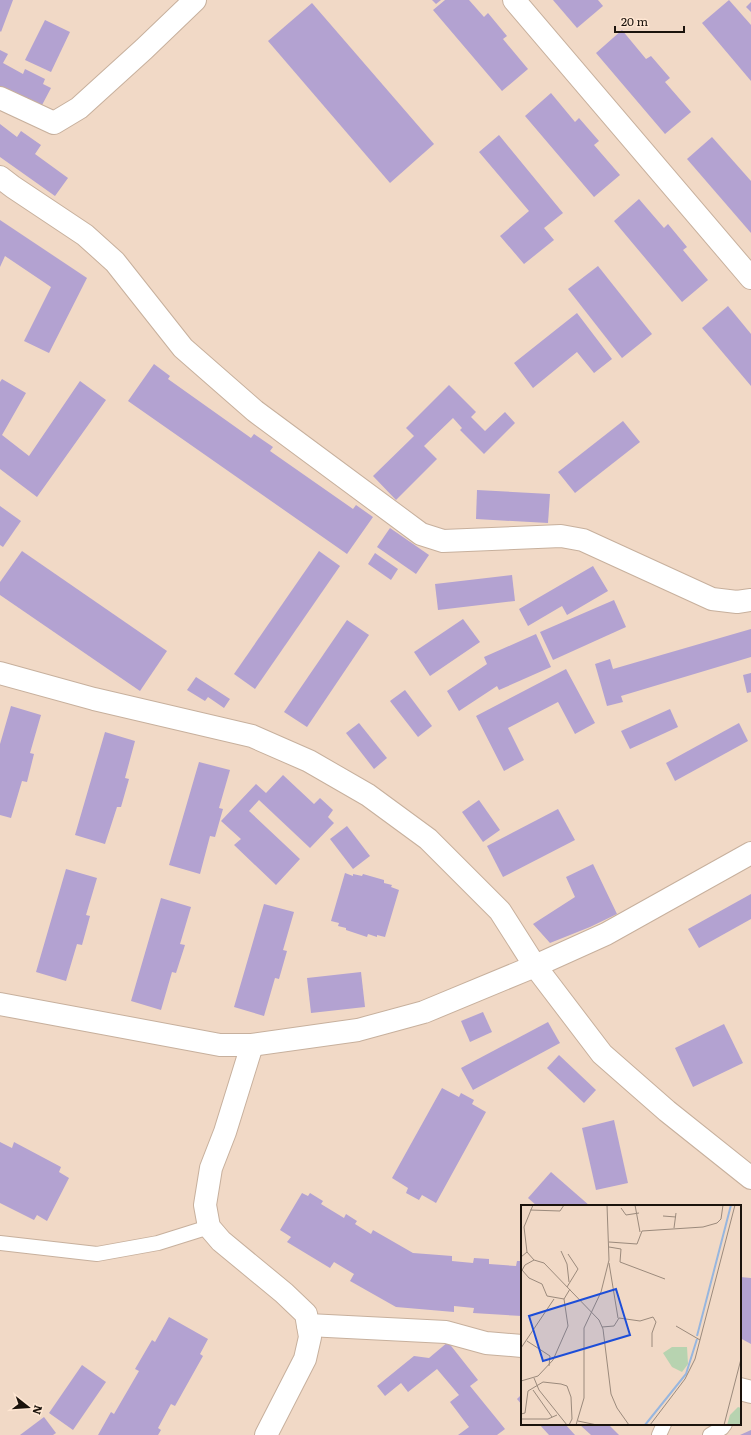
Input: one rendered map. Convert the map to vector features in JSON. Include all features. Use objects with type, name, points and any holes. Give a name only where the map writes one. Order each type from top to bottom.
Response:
[{"type":"street","points":[[0,98],[54,123],[79,108],[195,0]]},
{"type":"street","points":[[514,0],[751,278]]},
{"type":"street","points":[[0,177],[85,235],[115,262],[183,348],[255,411],[421,534],[443,541],[561,536],[583,540],[712,599],[737,602],[751,600]]},
{"type":"street","points":[[0,673],[94,699],[252,736],[309,761],[368,795],[428,839],[500,911],[535,966],[602,1054],[667,1111],[751,1178]]},
{"type":"street","points":[[0,1004],[220,1045],[252,1045],[358,1030],[424,1012],[535,966],[606,934],[751,853]]},
{"type":"street","points":[[252,1045],[225,1132],[211,1168],[205,1205],[209,1227],[221,1241],[284,1292],[306,1314],[310,1337],[305,1359],[266,1435]]},
{"type":"street","points":[[308,1325],[446,1332],[486,1343],[521,1346]]},
{"type":"lane","points":[[0,1243],[97,1254],[158,1243],[209,1227]]},
{"type":"lane","points":[[659,1435],[664,1425]]},
{"type":"lane","points":[[710,1435],[724,1425]]},
{"type":"building","points":[[0,0],[13,0],[1,32],[0,31]]},
{"type":"building","points":[[432,0],[441,0],[436,4]]},
{"type":"building","points":[[445,0],[469,0],[484,17],[488,13],[507,36],[503,39],[528,69],[502,91],[433,10]]},
{"type":"building","points":[[553,0],[598,0],[603,6],[577,28]]},
{"type":"building","points":[[729,0],[751,25],[751,81],[702,23]]},
{"type":"building","points":[[751,2],[751,12],[746,7]]},
{"type":"building","points":[[312,3],[434,144],[390,183],[268,41]]},
{"type":"building","points":[[45,20],[70,32],[51,72],[25,60]]},
{"type":"building","points":[[622,30],[646,59],[651,56],[670,78],[665,82],[691,112],[665,134],[596,53]]},
{"type":"building","points":[[0,50],[8,54],[3,63],[23,74],[25,69],[45,79],[43,84],[51,88],[41,107],[0,86]]},
{"type":"building","points":[[551,93],[575,122],[579,118],[599,141],[594,145],[620,175],[594,197],[525,116]]},
{"type":"building","points":[[0,124],[17,137],[21,131],[41,145],[35,154],[68,178],[55,196],[0,157]]},
{"type":"building","points":[[499,135],[563,213],[544,228],[554,240],[524,264],[500,236],[529,211],[479,152]]},
{"type":"building","points":[[712,137],[751,181],[751,233],[687,159]]},
{"type":"building","points":[[639,199],[664,228],[668,224],[687,247],[683,250],[708,280],[682,302],[614,221]]},
{"type":"building","points":[[0,220],[87,278],[49,353],[24,341],[51,287],[5,256],[0,267]]},
{"type":"building","points":[[598,266],[652,334],[622,358],[568,289]]},
{"type":"building","points":[[728,306],[751,334],[751,386],[702,328]]},
{"type":"building","points":[[577,313],[612,359],[594,373],[577,352],[533,388],[514,363]]},
{"type":"building","points":[[154,364],[170,376],[168,379],[251,438],[254,434],[273,447],[270,451],[353,509],[356,505],[373,517],[347,554],[128,401]]},
{"type":"building","points":[[2,379],[26,393],[2,435],[29,456],[80,381],[106,400],[37,497],[0,469],[0,382]]},
{"type":"building","points":[[449,385],[476,412],[471,417],[485,431],[505,412],[515,423],[484,454],[460,430],[462,428],[453,418],[424,446],[437,459],[396,500],[373,476],[414,436],[406,428]]},
{"type":"building","points":[[623,421],[640,442],[575,493],[558,472]]},
{"type":"building","points":[[477,490],[550,494],[548,523],[476,519]]},
{"type":"building","points":[[0,506],[21,521],[3,547],[0,545]]},
{"type":"building","points":[[390,528],[429,555],[416,574],[377,547]]},
{"type":"building","points":[[22,551],[167,651],[140,691],[0,595],[0,582]]},
{"type":"building","points":[[319,551],[340,566],[255,689],[234,674]]},
{"type":"building","points":[[375,553],[398,569],[391,580],[368,564]]},
{"type":"building","points":[[593,566],[608,591],[567,615],[562,606],[528,626],[519,609]]},
{"type":"building","points":[[512,575],[515,601],[438,610],[435,584]]},
{"type":"building","points":[[614,600],[626,627],[553,660],[540,632]]},
{"type":"building","points":[[463,619],[480,642],[430,676],[414,652]]},
{"type":"building","points":[[347,620],[369,635],[307,727],[284,712]]},
{"type":"building","points":[[751,629],[751,657],[621,696],[623,702],[607,706],[595,664],[610,659],[613,669]]},
{"type":"building","points":[[536,634],[551,667],[499,690],[497,686],[459,711],[447,691],[487,664],[484,657]]},
{"type":"building","points":[[566,669],[595,723],[575,734],[558,702],[508,728],[524,760],[504,771],[476,716]]},
{"type":"building","points":[[751,673],[751,692],[747,693],[743,675]]},
{"type":"building","points":[[196,677],[230,699],[224,708],[208,697],[205,701],[187,690]]},
{"type":"building","points":[[405,690],[432,726],[418,737],[390,701]]},
{"type":"building","points":[[11,706],[41,715],[30,753],[34,754],[27,782],[22,781],[11,818],[0,815],[0,744]]},
{"type":"building","points":[[670,709],[678,727],[630,749],[621,731]]},
{"type":"building","points":[[359,723],[387,758],[374,769],[346,733]]},
{"type":"building","points":[[739,723],[748,741],[675,781],[666,763]]},
{"type":"building","points":[[105,732],[135,741],[125,778],[129,779],[121,807],[117,807],[105,844],[75,835]]},
{"type":"building","points":[[199,762],[230,770],[219,808],[223,809],[215,837],[210,836],[200,874],[169,865]]},
{"type":"building","points":[[283,775],[314,804],[320,798],[333,810],[328,817],[334,823],[310,848],[259,800],[249,811],[300,859],[276,885],[234,845],[241,839],[221,821],[256,784],[266,793]]},
{"type":"building","points":[[479,800],[500,830],[483,842],[462,812]]},
{"type":"building","points":[[558,809],[575,840],[503,877],[487,846]]},
{"type":"building","points":[[347,826],[370,856],[353,869],[330,839]]},
{"type":"building","points":[[593,864],[617,914],[590,927],[550,943],[533,924],[575,897],[566,877]]},
{"type":"building","points":[[66,869],[97,878],[86,915],[90,916],[82,945],[77,944],[66,981],[36,972]]},
{"type":"building","points":[[345,873],[353,876],[353,874],[362,876],[363,874],[384,880],[384,883],[392,885],[391,887],[399,890],[385,937],[377,935],[377,937],[368,934],[367,937],[346,930],[346,928],[338,926],[339,923],[331,921]]},
{"type":"building","points":[[751,894],[751,919],[699,948],[688,929]]},
{"type":"building","points":[[161,898],[191,907],[180,944],[185,945],[176,973],[172,972],[161,1010],[131,1001]]},
{"type":"building","points":[[264,904],[294,912],[283,950],[287,951],[279,979],[275,978],[264,1016],[234,1007]]},
{"type":"building","points":[[361,972],[365,1007],[311,1013],[307,978]]},
{"type":"building","points":[[483,1012],[492,1032],[470,1042],[461,1021]]},
{"type":"building","points":[[548,1022],[560,1043],[473,1090],[461,1068]]},
{"type":"building","points":[[724,1024],[743,1063],[693,1087],[675,1048]]},
{"type":"building","points":[[559,1055],[596,1090],[584,1103],[547,1068]]},
{"type":"building","points":[[442,1088],[459,1097],[461,1093],[474,1100],[472,1104],[486,1112],[436,1203],[422,1195],[419,1200],[406,1193],[408,1188],[392,1178]]},
{"type":"building","points":[[614,1120],[628,1183],[596,1190],[582,1128]]},
{"type":"building","points":[[0,1142],[12,1148],[14,1142],[61,1167],[59,1172],[69,1178],[47,1221],[37,1215],[34,1220],[0,1203]]},
{"type":"building","points":[[551,1172],[589,1205],[536,1205],[528,1198]]},
{"type":"building","points":[[302,1193],[308,1196],[310,1193],[323,1201],[321,1204],[344,1218],[346,1214],[357,1221],[355,1224],[371,1234],[373,1230],[413,1253],[452,1256],[452,1261],[473,1263],[474,1258],[489,1259],[489,1264],[516,1266],[517,1261],[521,1261],[521,1316],[473,1313],[474,1308],[454,1306],[454,1312],[396,1307],[350,1281],[354,1274],[334,1262],[330,1268],[287,1242],[291,1237],[280,1230]]},
{"type":"building","points":[[741,1277],[751,1278],[751,1344],[741,1339]]},
{"type":"building","points":[[169,1317],[208,1339],[200,1354],[203,1356],[175,1406],[171,1404],[158,1428],[161,1430],[158,1435],[98,1435],[111,1412],[114,1414],[139,1371],[135,1369],[152,1340],[155,1342]]},
{"type":"building","points":[[448,1342],[478,1380],[470,1386],[505,1429],[497,1435],[458,1435],[469,1427],[450,1402],[459,1395],[437,1369],[408,1392],[401,1383],[385,1396],[377,1386],[414,1356],[429,1358]]},
{"type":"building","points":[[82,1365],[106,1382],[73,1430],[49,1413]]},
{"type":"building","points":[[521,1395],[521,1404],[517,1399]]},
{"type":"building","points":[[44,1417],[56,1433],[53,1435],[20,1435]]},
{"type":"building","points":[[540,1425],[566,1425],[575,1435],[549,1435]]},
{"type":"building","points":[[580,1425],[609,1425],[619,1435],[591,1435]]},
{"type":"building","points":[[751,1430],[751,1435],[740,1435]]}]
